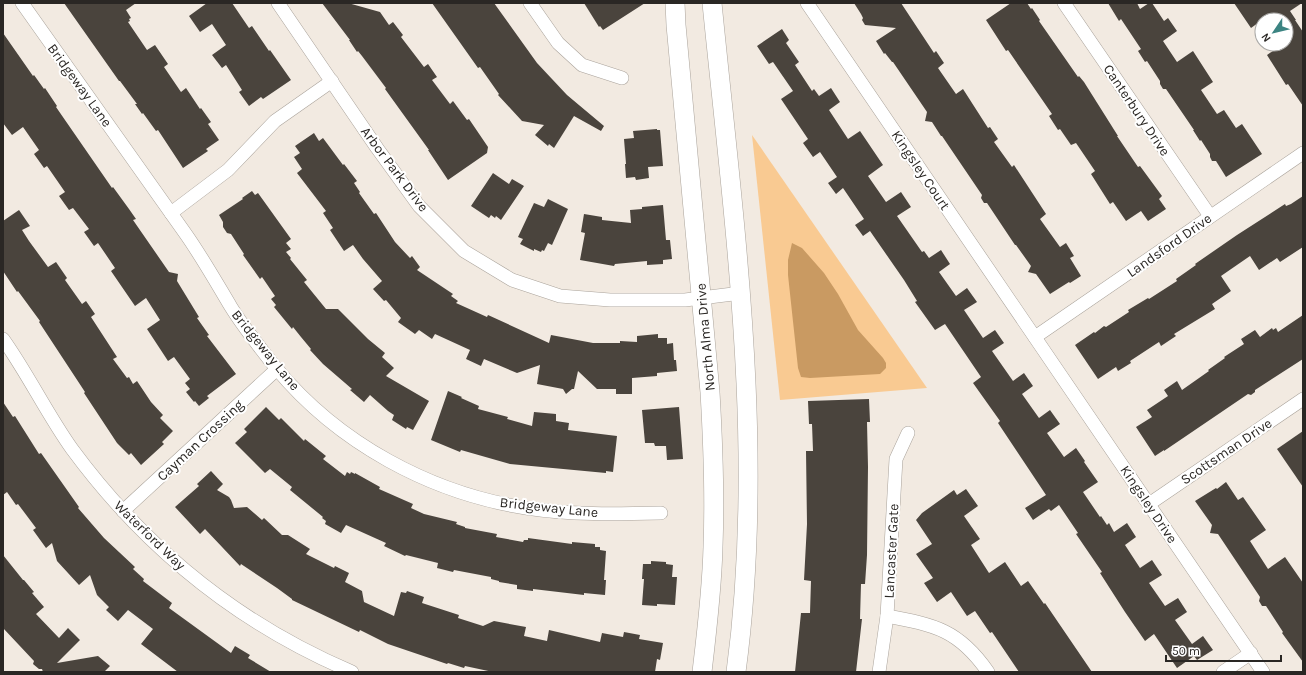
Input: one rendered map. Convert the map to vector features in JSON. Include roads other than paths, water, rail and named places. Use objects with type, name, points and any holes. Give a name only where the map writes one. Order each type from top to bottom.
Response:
[{"type":"main road","name":"North Alma Drive","points":[[675,3],[702,297],[713,443],[713,547],[710,599],[702,672]]},
{"type":"main road","points":[[712,3],[741,293],[748,422],[749,492],[744,601],[736,672]]},
{"type":"street","name":"Bridgeway Lane","points":[[22,3],[172,213],[202,258],[231,308],[247,330],[277,369],[306,399],[337,427],[365,447],[408,471],[446,488],[486,500],[526,508],[607,514],[661,513]]},
{"type":"street","name":"Arbor Park Drive","points":[[278,3],[377,148],[419,206],[464,251],[512,280],[560,296],[610,300],[684,300],[741,293]]},
{"type":"street","points":[[530,3],[558,43],[582,65],[622,78]]},
{"type":"street","name":"Kingsley Court","points":[[807,3],[1035,337]]},
{"type":"street","name":"Canterbury Drive","points":[[1064,3],[1210,216]]},
{"type":"street","points":[[172,213],[228,170],[275,121],[332,81]]},
{"type":"street","name":"Landsford Drive","points":[[1035,337],[1303,153]]},
{"type":"street","name":"Kingsley Drive","points":[[1035,337],[1263,672]]},
{"type":"street","name":"Waterford Way","points":[[3,339],[72,448],[96,480],[123,511],[159,547],[191,576],[238,610],[281,637],[352,672]]},
{"type":"street","name":"Cayman Crossing","points":[[123,511],[277,369]]},
{"type":"street","name":"Scottsman Drive","points":[[1149,504],[1303,399]]},
{"type":"street","name":"Lancaster Gate","points":[[879,672],[887,616],[896,459],[908,433]]},
{"type":"street","points":[[887,616],[918,622],[944,631],[969,648],[988,672]]},
{"type":"street","points":[[1224,672],[1250,653]]}]
